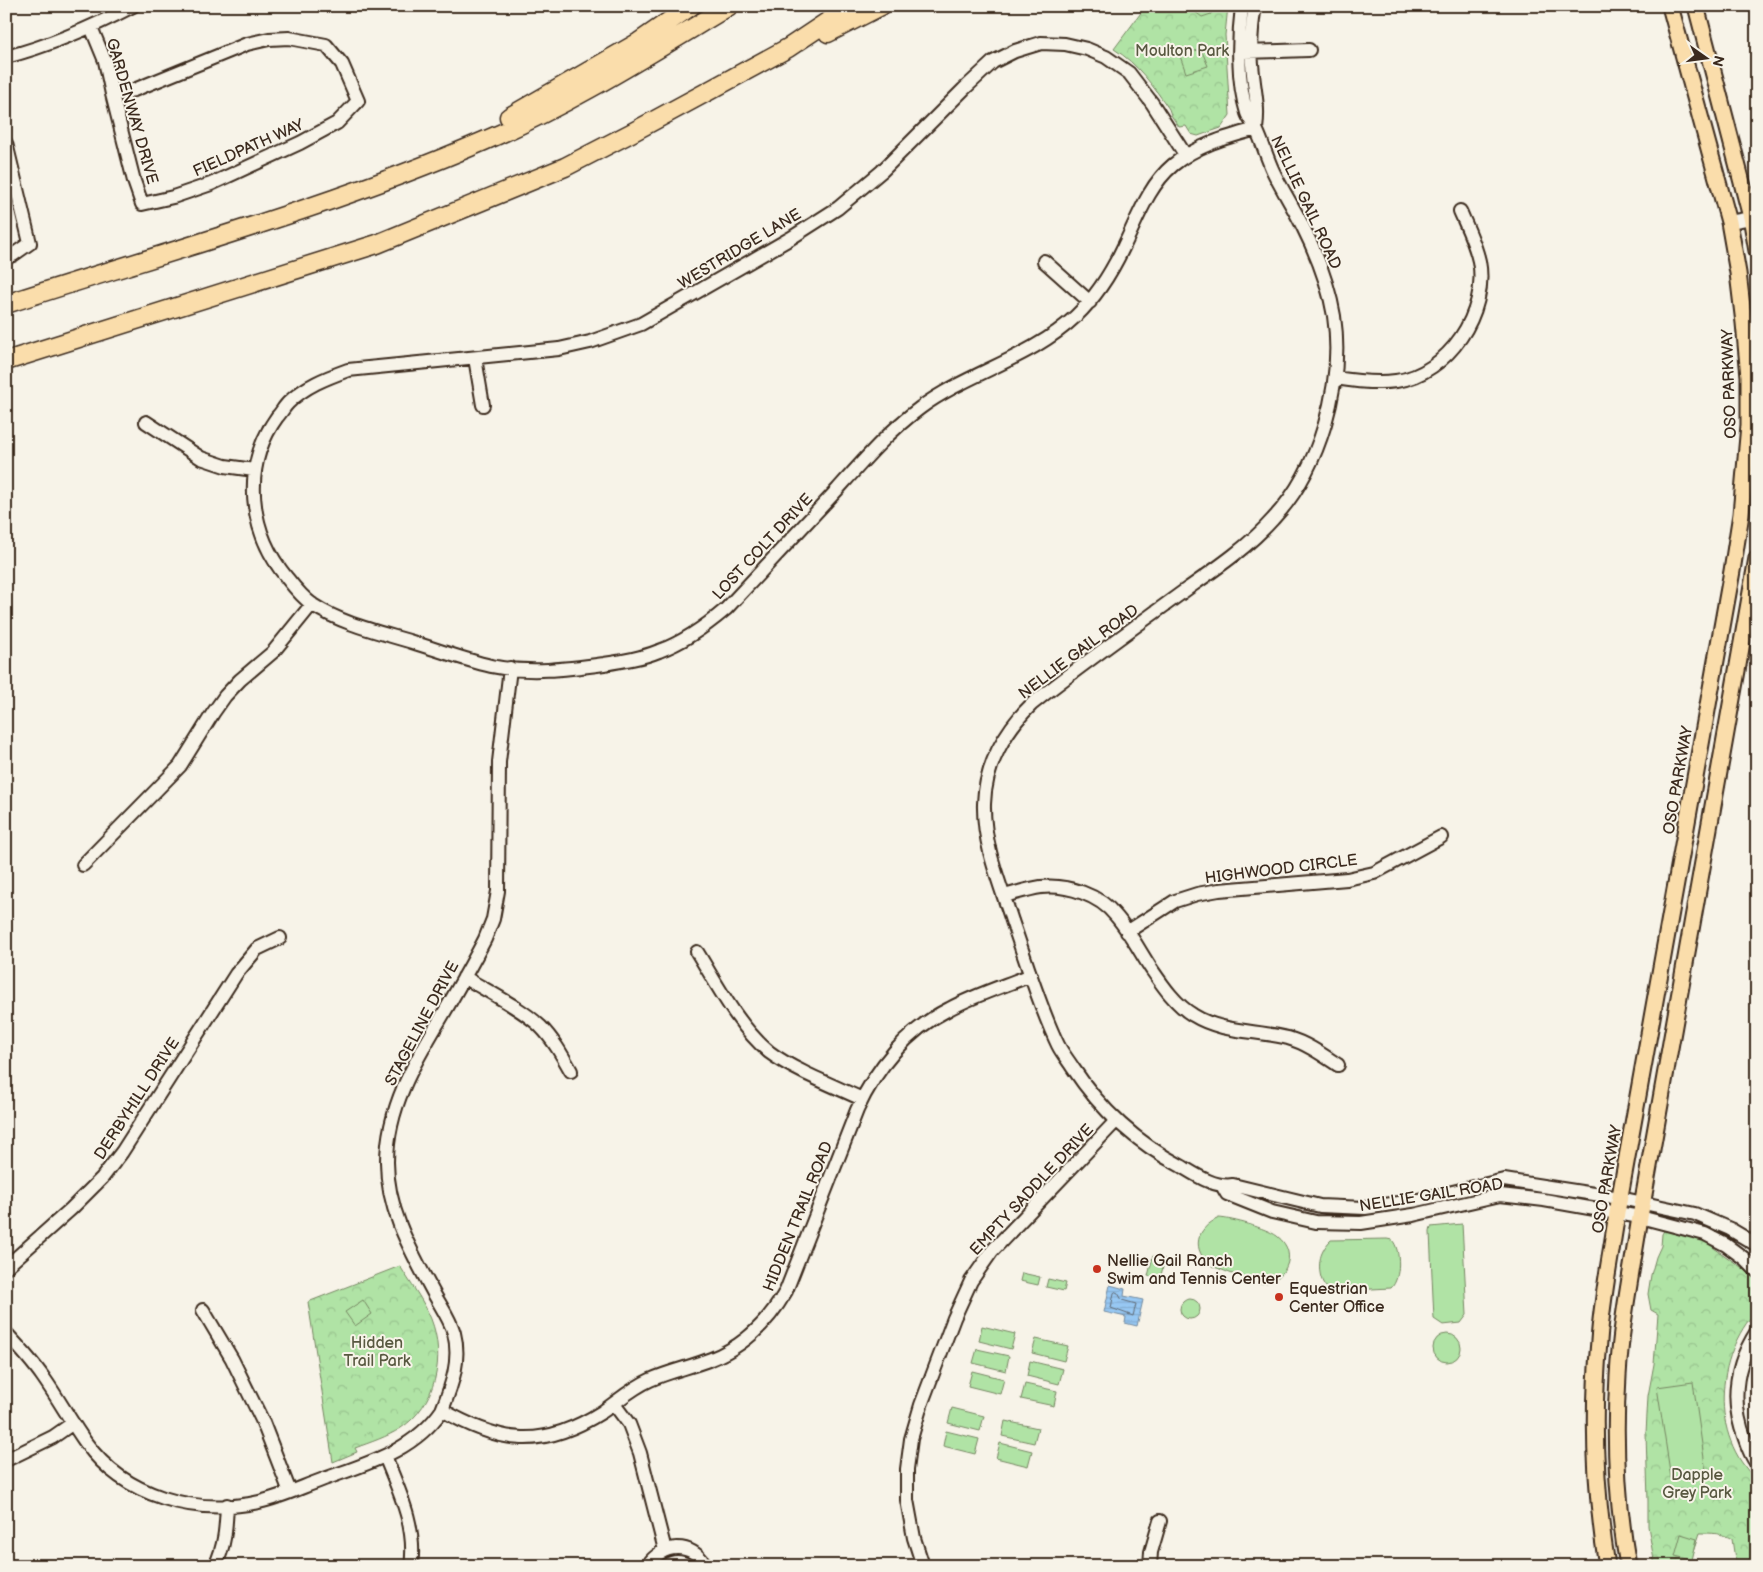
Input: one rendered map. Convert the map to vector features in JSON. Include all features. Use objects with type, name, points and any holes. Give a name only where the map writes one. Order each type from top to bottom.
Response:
[{"type":"highway","points":[[407,172],[529,107],[639,42],[691,6]]},
{"type":"highway","points":[[6,304],[258,225],[407,172],[485,141],[560,105],[729,6]]},
{"type":"highway","points":[[6,361],[377,244],[565,167],[788,48],[851,6]]},
{"type":"highway","points":[[788,48],[821,36],[881,6]]},
{"type":"main road","name":"OSO PARKWAY","points":[[1607,1566],[1598,1496],[1595,1420],[1599,1341],[1619,1205],[1741,514],[1748,434],[1749,376],[1738,273],[1729,222],[1670,6]]},
{"type":"main road","points":[[1696,6],[1754,217],[1757,251]]},
{"type":"main road","points":[[1628,1566],[1617,1473],[1616,1426],[1618,1374],[1624,1318],[1757,558]]},
{"type":"street","points":[[6,57],[42,47],[91,27],[133,6]]},
{"type":"street","name":"NELLIE GAIL ROAD","points":[[1242,6],[1245,52],[1258,113],[1256,129],[1272,169],[1314,249],[1322,272],[1334,316],[1336,341],[1335,378],[1326,421],[1313,457],[1275,518],[1238,552],[1049,691],[1020,717],[1011,728],[991,768],[984,803],[987,842],[1031,975],[1059,1047],[1080,1079],[1116,1121],[1152,1149],[1198,1176],[1223,1186],[1227,1194],[1272,1212],[1316,1222],[1361,1223],[1413,1215],[1500,1195],[1619,1205],[1642,1210],[1695,1214],[1730,1229],[1757,1245]]},
{"type":"street","name":"NELLIE GAIL ROAD","points":[[1245,52],[1255,6]]},
{"type":"street","name":"GARDENWAY DRIVE","points":[[91,27],[105,61],[134,181],[142,204]]},
{"type":"street","name":"FIELDPATH WAY","points":[[112,94],[134,90],[247,44],[269,39],[289,38],[326,45],[342,64],[358,101],[337,123],[300,144],[211,184],[173,197],[142,204]]},
{"type":"street","name":"WESTRIDGE LANE","points":[[254,470],[267,431],[287,404],[305,389],[324,379],[348,370],[550,350],[590,342],[619,333],[662,313],[838,208],[882,171],[993,62],[1015,51],[1041,43],[1065,44],[1087,49],[1106,57],[1129,73],[1152,103],[1186,156]]},
{"type":"street","points":[[1245,52],[1309,50]]},
{"type":"street","name":"LOST COLT DRIVE","points":[[254,470],[254,507],[260,532],[271,555],[283,574],[312,604],[341,619],[364,628],[491,666],[510,668],[567,669],[634,659],[660,651],[704,627],[726,609],[870,454],[920,408],[949,389],[1045,340],[1069,322],[1090,302],[1112,269],[1145,202],[1157,182],[1173,165],[1186,156],[1223,138],[1256,129]]},
{"type":"street","points":[[6,143],[30,243],[6,258]]},
{"type":"street","points":[[1335,378],[1373,382],[1397,381],[1428,369],[1458,342],[1469,323],[1476,304],[1480,283],[1479,262],[1473,239],[1460,211]]},
{"type":"street","points":[[1729,222],[1754,217]]},
{"type":"street","points":[[1044,261],[1090,302]]},
{"type":"street","points":[[475,358],[483,405]]},
{"type":"street","points":[[146,422],[201,458],[225,466],[254,470]]},
{"type":"street","points":[[83,865],[180,766],[225,696],[240,680],[273,652],[312,604]]},
{"type":"street","name":"STAGELINE DRIVE","points":[[442,1410],[455,1376],[454,1332],[408,1245],[397,1219],[391,1194],[387,1162],[389,1136],[402,1088],[485,939],[493,919],[498,890],[499,762],[510,668]]},
{"type":"street","name":"HIGHWOOD CIRCLE","points":[[1127,932],[1175,901],[1197,894],[1219,890],[1347,879],[1374,872],[1441,837]]},
{"type":"street","points":[[1004,896],[1041,887],[1058,886],[1090,895],[1106,905],[1116,916],[1160,982],[1190,1014],[1207,1023],[1226,1029],[1268,1034],[1290,1039],[1312,1048],[1338,1065]]},
{"type":"street","name":"DERBYHILL DRIVE","points":[[6,1267],[71,1209],[102,1178],[122,1152],[236,974],[257,949],[280,938]]},
{"type":"street","points":[[697,952],[733,1009],[753,1036],[769,1052],[783,1061],[862,1099]]},
{"type":"street","name":"HIDDEN TRAIL ROAD","points":[[442,1410],[484,1431],[499,1436],[529,1438],[556,1434],[582,1424],[648,1381],[723,1354],[747,1338],[770,1316],[779,1304],[794,1275],[862,1099],[887,1058],[933,1018],[949,1008],[1031,975]]},
{"type":"street","points":[[464,978],[539,1025],[554,1043],[571,1071]]},
{"type":"street","name":"EMPTY SADDLE DRIVE","points":[[923,1566],[914,1538],[907,1500],[907,1469],[911,1439],[921,1405],[954,1318],[971,1281],[992,1250],[1116,1121]]},
{"type":"street","name":"NELLIE GAIL ROAD","points":[[1642,1210],[1705,1234],[1726,1245],[1757,1271]]},
{"type":"street","points":[[202,1310],[232,1359],[262,1420],[290,1492]]},
{"type":"street","points":[[1757,1331],[1743,1357],[1737,1377],[1735,1400],[1741,1428],[1752,1458],[1757,1464]]},
{"type":"street","points":[[6,1333],[42,1375],[86,1444],[113,1473],[125,1481],[164,1498],[183,1503],[227,1505],[257,1502],[290,1492],[385,1456],[413,1441],[435,1420],[442,1410]]},
{"type":"street","points":[[614,1404],[628,1424],[640,1453],[665,1550]]},
{"type":"street","points":[[6,1460],[53,1437],[73,1422]]},
{"type":"street","points":[[385,1456],[409,1520],[412,1539],[410,1566]]},
{"type":"street","points":[[215,1566],[222,1553],[225,1538],[227,1505]]},
{"type":"street","points":[[1150,1566],[1151,1552],[1160,1521]]},
{"type":"street","points":[[647,1566],[654,1557],[665,1550],[678,1548],[690,1551],[701,1558],[706,1566]]},
{"type":"green space","name":"Moulton Park","points":[[1146,6],[1228,6],[1225,35],[1230,115],[1221,128],[1198,136],[1191,134],[1186,126],[1179,127],[1169,109],[1144,76],[1130,61],[1114,49]]},
{"type":"green space","points":[[1187,6],[1212,6],[1211,14],[1202,17]]},
{"type":"green space","points":[[1201,49],[1208,66],[1186,73],[1180,56]]},
{"type":"green space","points":[[1219,1218],[1249,1224],[1277,1236],[1284,1243],[1288,1251],[1286,1267],[1282,1274],[1267,1283],[1258,1284],[1212,1266],[1205,1260],[1198,1246],[1201,1233],[1211,1222]]},
{"type":"green space","points":[[1462,1224],[1467,1315],[1461,1323],[1443,1325],[1434,1319],[1430,1232],[1431,1227]]},
{"type":"green space","name":"Dapple Grey Park","points":[[1665,1229],[1707,1242],[1744,1269],[1757,1282],[1757,1310],[1743,1329],[1733,1350],[1726,1372],[1723,1396],[1725,1419],[1731,1441],[1741,1462],[1757,1480],[1757,1532],[1751,1566],[1736,1566],[1732,1539],[1721,1534],[1700,1533],[1689,1566],[1655,1566],[1648,1526],[1646,1433],[1648,1396],[1654,1364],[1658,1314],[1651,1310],[1648,1294],[1651,1275]]},
{"type":"green space","points":[[1331,1240],[1392,1240],[1395,1244],[1399,1264],[1397,1278],[1391,1288],[1333,1291],[1328,1289],[1322,1281],[1320,1258]]},
{"type":"green space","points":[[1153,1256],[1165,1259],[1160,1279],[1148,1276]]},
{"type":"green space","name":"Hidden Trail Park","points":[[400,1266],[431,1319],[438,1349],[435,1379],[423,1407],[401,1428],[355,1448],[357,1452],[333,1462],[308,1302]]},
{"type":"green space","points":[[1022,1273],[1040,1277],[1038,1285],[1020,1281]]},
{"type":"green space","points":[[1048,1279],[1066,1283],[1064,1291],[1046,1287]]},
{"type":"green space","points":[[1186,1299],[1194,1299],[1200,1305],[1200,1313],[1194,1319],[1186,1319],[1180,1313],[1180,1305]]},
{"type":"green space","points":[[363,1300],[372,1314],[355,1326],[345,1312]]},
{"type":"green space","points":[[982,1326],[1015,1334],[1011,1349],[979,1341]]},
{"type":"green space","points":[[1447,1334],[1457,1338],[1461,1348],[1457,1358],[1447,1362],[1437,1358],[1433,1348],[1437,1338]]},
{"type":"green space","points":[[1036,1339],[1068,1346],[1064,1361],[1032,1353]]},
{"type":"green space","points":[[977,1349],[1009,1356],[1006,1371],[973,1363]]},
{"type":"green space","points":[[1030,1361],[1063,1369],[1059,1384],[1027,1376]]},
{"type":"green space","points":[[972,1371],[1004,1379],[1000,1394],[968,1386]]},
{"type":"green space","points":[[1693,1382],[1706,1472],[1671,1478],[1657,1387]]},
{"type":"green space","points":[[1025,1384],[1057,1391],[1054,1406],[1021,1399]]},
{"type":"green space","points":[[952,1408],[984,1416],[980,1431],[948,1423]]},
{"type":"green space","points":[[1005,1421],[1038,1428],[1034,1443],[1002,1436]]},
{"type":"green space","points":[[946,1431],[979,1439],[975,1454],[943,1446]]},
{"type":"green space","points":[[1000,1443],[1032,1451],[1028,1466],[996,1458]]},
{"type":"green space","points":[[1681,1534],[1697,1539],[1692,1560],[1675,1556]]},
{"type":"water","points":[[1110,1285],[1125,1289],[1124,1296],[1143,1300],[1137,1326],[1125,1323],[1126,1317],[1104,1312]]},
{"type":"place","name":"Nellie Gail Ranch Swim and Tennis Center","points":[[1097,1269]]},
{"type":"place","name":"Equestrian Center Office","points":[[1279,1297]]}]
